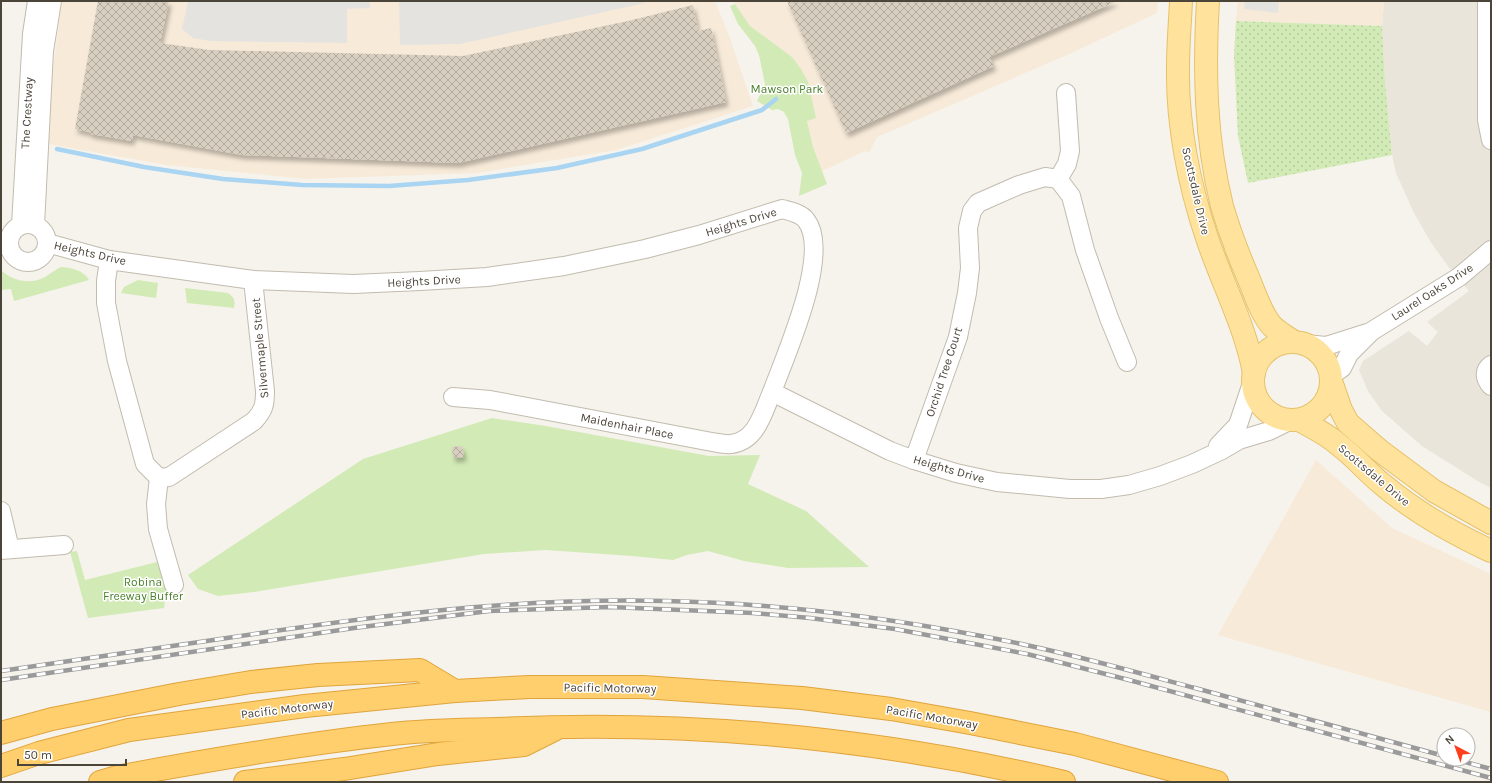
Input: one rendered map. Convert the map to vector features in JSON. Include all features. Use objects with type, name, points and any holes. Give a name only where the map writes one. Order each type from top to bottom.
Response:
[{"type":"highway","points":[[1,733],[52,720],[179,694],[251,682],[318,675],[420,670],[455,691]]},
{"type":"highway","name":"Pacific Motorway","points":[[1,766],[38,752],[129,730],[305,706],[455,691],[529,687],[643,687],[802,698],[891,709],[1074,744],[1217,782]]},
{"type":"highway","points":[[245,782],[344,769],[438,754],[524,745],[562,726]]},
{"type":"highway","points":[[100,782],[117,777],[239,754],[394,733],[562,726],[680,728],[788,736],[915,752],[1014,770],[1064,782]]},
{"type":"main road","name":"Scottsdale Drive","points":[[1181,1],[1178,69],[1179,105],[1185,148],[1192,183],[1206,237],[1246,338],[1253,378]]},
{"type":"main road","name":"Scottsdale Drive","points":[[1208,1],[1205,67],[1206,106],[1214,171],[1223,207],[1239,256],[1265,314],[1272,326],[1299,343]]},
{"type":"main road","points":[[1299,343],[1318,350],[1327,362],[1332,380],[1325,400],[1314,412],[1295,421],[1275,418],[1263,409],[1255,397],[1253,378],[1259,360],[1268,350],[1281,344],[1299,343]]},
{"type":"main road","name":"Scottsdale Drive","points":[[1332,380],[1340,410],[1348,423],[1379,450],[1434,492],[1491,523]]},
{"type":"main road","name":"Scottsdale Drive","points":[[1295,421],[1322,433],[1340,445],[1380,483],[1418,511],[1453,533],[1491,551]]},
{"type":"street","name":"The Crestway","points":[[28,225],[32,34],[38,1]]},
{"type":"street","name":"The Crestway","points":[[28,225],[44,51],[52,1]]},
{"type":"street","points":[[1487,1],[1486,114],[1491,140]]},
{"type":"street","points":[[1066,93],[1070,151],[1067,164],[1058,179],[1071,196],[1088,256],[1109,318],[1127,362]]},
{"type":"street","name":"Orchid Tree Court","points":[[914,460],[958,337],[967,293],[970,268],[968,228],[972,211],[978,203],[1019,185],[1045,177],[1058,179]]},
{"type":"street","name":"Heights Drive","points":[[47,243],[109,260],[253,280],[353,284],[486,277],[564,266],[645,249],[699,235],[782,209],[795,213],[806,219],[814,237],[807,296],[772,392],[890,450],[914,460],[956,473],[997,482],[1070,489],[1101,489],[1160,476],[1222,450],[1239,440],[1295,421]]},
{"type":"street","points":[[28,225],[41,229],[46,236],[47,243],[46,250],[38,260],[26,263],[14,258],[5,245],[15,228],[28,225]]},
{"type":"street","name":"Laurel Oaks Drive","points":[[1332,380],[1342,368],[1349,354],[1372,331],[1459,277],[1491,250]]},
{"type":"street","points":[[109,260],[106,281],[106,303],[116,361],[145,464],[159,478],[156,504],[158,529],[174,584]]},
{"type":"street","name":"Silvermaple Street","points":[[159,478],[169,477],[254,421],[262,411],[265,401],[265,390],[253,280]]},
{"type":"street","name":"Laurel Oaks Drive","points":[[1299,343],[1326,346],[1372,331]]},
{"type":"street","points":[[1491,365],[1488,367],[1485,375],[1487,382],[1491,386]]},
{"type":"street","name":"Heights Drive","points":[[1202,459],[1238,425],[1253,378]]},
{"type":"street","name":"Maidenhair Place","points":[[453,397],[490,400],[712,442],[731,444],[745,439],[756,429],[772,392]]},
{"type":"street","points":[[1,511],[5,550],[64,545]]},
{"type":"shaded area","points":[[62,1],[715,1],[731,41],[753,106],[616,150],[476,173],[305,179],[166,165],[43,143]]},
{"type":"shaded area","points":[[188,1],[370,1],[370,8],[347,9],[347,43],[210,41],[193,38],[182,29]]},
{"type":"shaded area","points":[[399,1],[644,1],[645,3],[460,44],[400,45]]},
{"type":"shaded area","points":[[733,1],[1158,1],[1157,13],[1067,55],[877,137],[869,153],[865,151],[822,171],[813,147],[807,120],[816,118],[792,57],[750,26]]},
{"type":"shaded area","points":[[1238,1],[1384,1],[1382,26],[1236,21]]},
{"type":"shaded area","points":[[1245,1],[1279,1],[1278,13],[1244,9]]},
{"type":"shaded area","points":[[1384,1],[1491,1],[1491,488],[1422,446],[1382,411],[1368,391],[1359,370],[1363,361],[1409,331],[1427,346],[1438,332],[1427,322],[1469,291],[1430,241],[1413,211],[1396,173],[1392,155],[1385,82],[1382,26]]},
{"type":"shaded area","points":[[1316,460],[1392,528],[1491,574],[1491,712],[1218,635]]},
{"type":"green space","name":"Mawson Park","points":[[735,4],[750,26],[792,57],[808,82],[816,118],[807,121],[813,147],[827,184],[799,196],[802,173],[795,155],[788,119],[784,112],[778,109],[772,110],[757,101],[765,84],[759,55],[755,46],[738,24],[730,6]]},
{"type":"green space","points":[[1236,21],[1382,26],[1385,82],[1392,155],[1248,183],[1238,136],[1234,56]]},
{"type":"green space","points":[[61,267],[77,270],[84,274],[89,280],[14,301],[11,289],[1,290],[1,270],[5,274],[22,281],[34,281],[45,277]]},
{"type":"green space","points":[[138,280],[158,283],[156,298],[121,293],[124,287]]},
{"type":"green space","points":[[185,288],[228,293],[234,300],[234,308],[187,303]]},
{"type":"green space","points":[[492,418],[546,426],[709,456],[760,455],[748,484],[806,511],[869,567],[788,568],[744,561],[708,551],[687,555],[673,560],[545,550],[484,554],[254,592],[218,596],[198,589],[188,575],[363,459]]},
{"type":"green space","name":"Robina Freeway Buffer","points":[[77,551],[85,580],[157,562],[166,588],[164,608],[88,618],[70,552]]},
{"type":"building","points":[[98,1],[169,1],[160,43],[209,50],[463,56],[628,21],[693,5],[698,31],[711,28],[726,102],[458,163],[242,155],[133,135],[132,141],[91,134],[89,132],[75,129]]},
{"type":"building","points":[[787,1],[1117,1],[989,57],[994,66],[846,133]]},
{"type":"building","points":[[462,446],[464,457],[453,458],[452,447]]},
{"type":"waterway","points":[[57,149],[144,167],[223,179],[302,185],[389,186],[468,180],[557,168],[642,149],[762,110],[776,99]]},
{"type":"railway","points":[[1,671],[337,622],[500,605],[610,601],[666,601],[745,604],[903,622],[1035,647],[1142,674],[1436,754]]},
{"type":"railway","points":[[1,680],[354,628],[489,611],[610,607],[753,613],[810,618],[895,629],[1027,654],[1129,680],[1491,778]]},
{"type":"railway","points":[[1476,765],[1491,769]]}]
